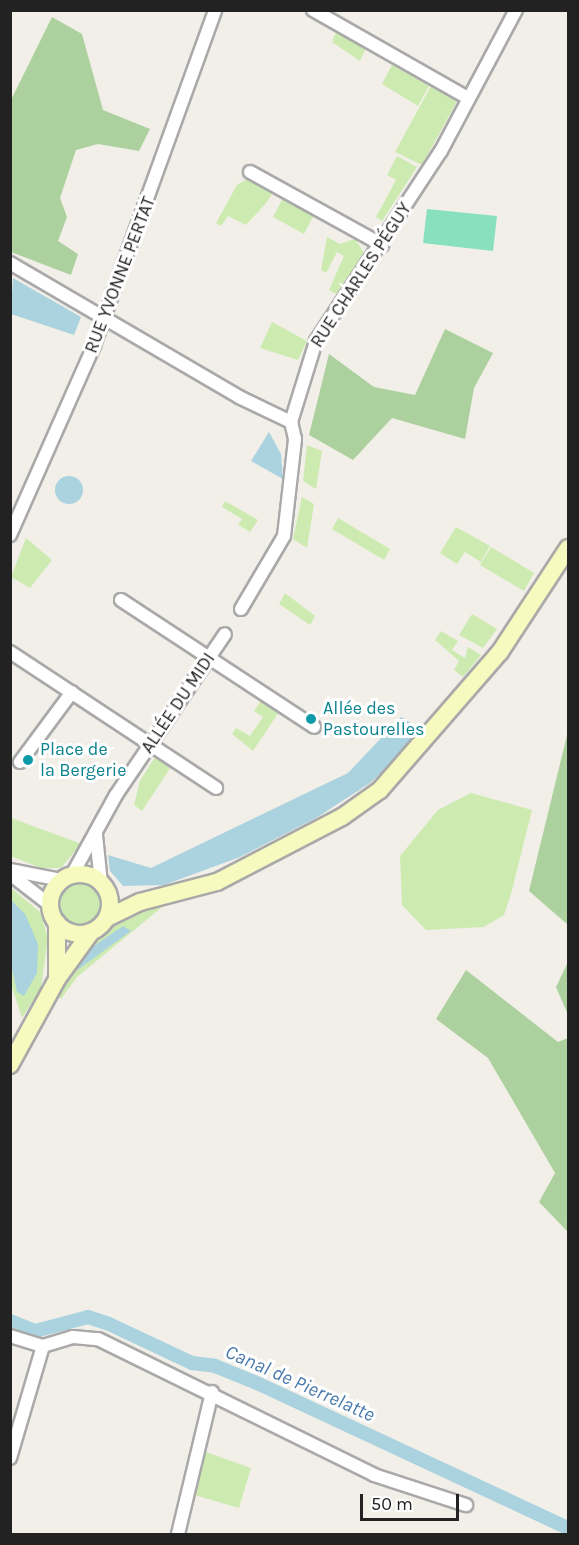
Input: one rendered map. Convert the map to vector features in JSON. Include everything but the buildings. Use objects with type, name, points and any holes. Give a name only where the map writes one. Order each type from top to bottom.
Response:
[{"type":"main road","points":[[10,1065],[57,980],[91,932],[107,918],[140,902],[217,882],[342,817],[381,790],[500,652],[568,548]]},
{"type":"main road","points":[[57,980],[57,924],[50,905],[67,878],[104,887],[140,902]]},
{"type":"main road","points":[[104,887],[107,918]]},
{"type":"main road","points":[[57,924],[69,932],[91,932]]},
{"type":"street","name":"RUE YVONNE PERTAT","points":[[10,535],[104,317],[215,10]]},
{"type":"street","points":[[313,10],[468,98]]},
{"type":"street","name":"RUE CHARLES PÉGUY","points":[[291,422],[310,352],[382,245],[468,98],[516,10]]},
{"type":"street","points":[[250,172],[382,245]]},
{"type":"street","points":[[10,263],[291,422],[295,439],[284,536],[241,609]]},
{"type":"street","points":[[121,600],[210,656],[314,727]]},
{"type":"street","name":"ALLÉE DU MIDI","points":[[67,878],[96,835],[152,742],[225,634]]},
{"type":"street","points":[[10,652],[152,742],[216,788]]},
{"type":"street","points":[[20,762],[72,692]]},
{"type":"street","points":[[96,835],[104,887]]},
{"type":"street","points":[[10,870],[67,878]]},
{"type":"street","points":[[10,874],[50,905]]},
{"type":"street","points":[[10,1336],[43,1346],[73,1337],[98,1339],[212,1392],[374,1475],[466,1505]]},
{"type":"street","points":[[10,1458],[43,1346]]},
{"type":"street","points":[[178,1534],[212,1392]]},
{"type":"green space","points":[[52,17],[82,34],[103,110],[150,129],[139,151],[98,144],[76,150],[60,198],[67,217],[58,241],[78,254],[71,275],[11,252],[11,100]]},
{"type":"green space","points":[[336,32],[366,48],[360,61],[332,42]]},
{"type":"green space","points":[[392,65],[429,86],[418,106],[382,84]]},
{"type":"green space","points":[[432,84],[454,96],[456,103],[422,165],[395,152]]},
{"type":"green space","points":[[397,156],[417,167],[382,221],[376,217],[396,180],[387,175]]},
{"type":"green space","points":[[247,179],[273,192],[267,202],[246,225],[228,216],[221,226],[216,223],[237,185]]},
{"type":"green space","points":[[283,198],[314,215],[304,234],[273,217]]},
{"type":"green space","points":[[427,209],[497,216],[493,251],[423,243]]},
{"type":"green space","points":[[327,237],[340,244],[355,239],[364,253],[336,294],[329,290],[344,256],[337,252],[326,273],[321,270]]},
{"type":"green space","points":[[272,322],[307,341],[298,360],[260,348]]},
{"type":"green space","points":[[445,329],[493,353],[474,388],[465,439],[392,418],[353,460],[309,435],[329,354],[374,387],[415,395]]},
{"type":"green space","points":[[307,445],[322,451],[316,489],[303,481]]},
{"type":"green space","points":[[302,497],[314,504],[307,548],[293,539]]},
{"type":"green space","points":[[225,501],[258,520],[250,532],[238,525],[242,519],[222,507]]},
{"type":"green space","points":[[338,518],[390,549],[384,560],[332,529]]},
{"type":"green space","points":[[456,527],[490,546],[481,562],[465,552],[457,564],[440,553]]},
{"type":"green space","points":[[26,538],[52,560],[30,588],[11,577]]},
{"type":"green space","points":[[491,547],[534,573],[524,591],[480,565]]},
{"type":"green space","points":[[285,593],[315,616],[310,625],[279,604]]},
{"type":"green space","points":[[472,614],[497,629],[483,648],[459,635]]},
{"type":"green space","points":[[441,631],[458,641],[452,650],[465,658],[468,647],[481,655],[463,677],[454,670],[459,661],[435,640]]},
{"type":"green space","points":[[261,701],[279,712],[253,751],[232,734],[236,728],[250,736],[263,717],[254,711]]},
{"type":"green space","points":[[568,731],[568,925],[529,891]]},
{"type":"green space","points":[[157,754],[173,764],[142,811],[134,805],[140,781]]},
{"type":"green space","points":[[471,793],[532,810],[511,894],[504,915],[484,927],[426,930],[402,905],[400,856],[438,810]]},
{"type":"green space","points":[[11,818],[79,843],[79,846],[61,868],[41,868],[11,856]]},
{"type":"green space","points":[[80,882],[95,889],[102,904],[95,919],[80,926],[65,919],[58,904],[65,889]]},
{"type":"green space","points":[[10,887],[40,912],[48,938],[41,988],[22,1018],[11,984]]},
{"type":"green space","points":[[167,903],[77,977],[61,999],[56,996],[86,943],[125,914]]},
{"type":"green space","points":[[568,962],[568,1015],[556,987]]},
{"type":"green space","points":[[466,970],[558,1042],[568,1038],[568,1232],[539,1202],[555,1173],[488,1058],[436,1019]]},
{"type":"green space","points":[[203,1451],[251,1468],[239,1508],[191,1494]]},
{"type":"water","points":[[13,278],[81,317],[74,335],[11,314]]},
{"type":"water","points":[[269,432],[281,454],[283,479],[251,461]]},
{"type":"water","points":[[69,476],[79,480],[83,490],[79,500],[69,504],[59,500],[55,490],[59,480]]},
{"type":"water","points":[[401,717],[422,730],[402,754],[370,783],[316,818],[240,857],[164,885],[123,886],[110,871],[108,855],[151,868],[348,773]]},
{"type":"water","points":[[11,900],[25,914],[38,944],[37,973],[24,996],[17,992],[11,963]]},
{"type":"water","points":[[123,926],[131,931],[76,971],[88,950]]},
{"type":"waterway","name":"Canal de Pierrelatte","points":[[10,1321],[35,1331],[88,1317],[109,1324],[192,1363],[215,1366],[259,1384],[568,1528]]},
{"type":"place","name":"Allée des Pastourelles","points":[[311,719]]},
{"type":"place","name":"Place de la Bergerie","points":[[28,760]]}]
